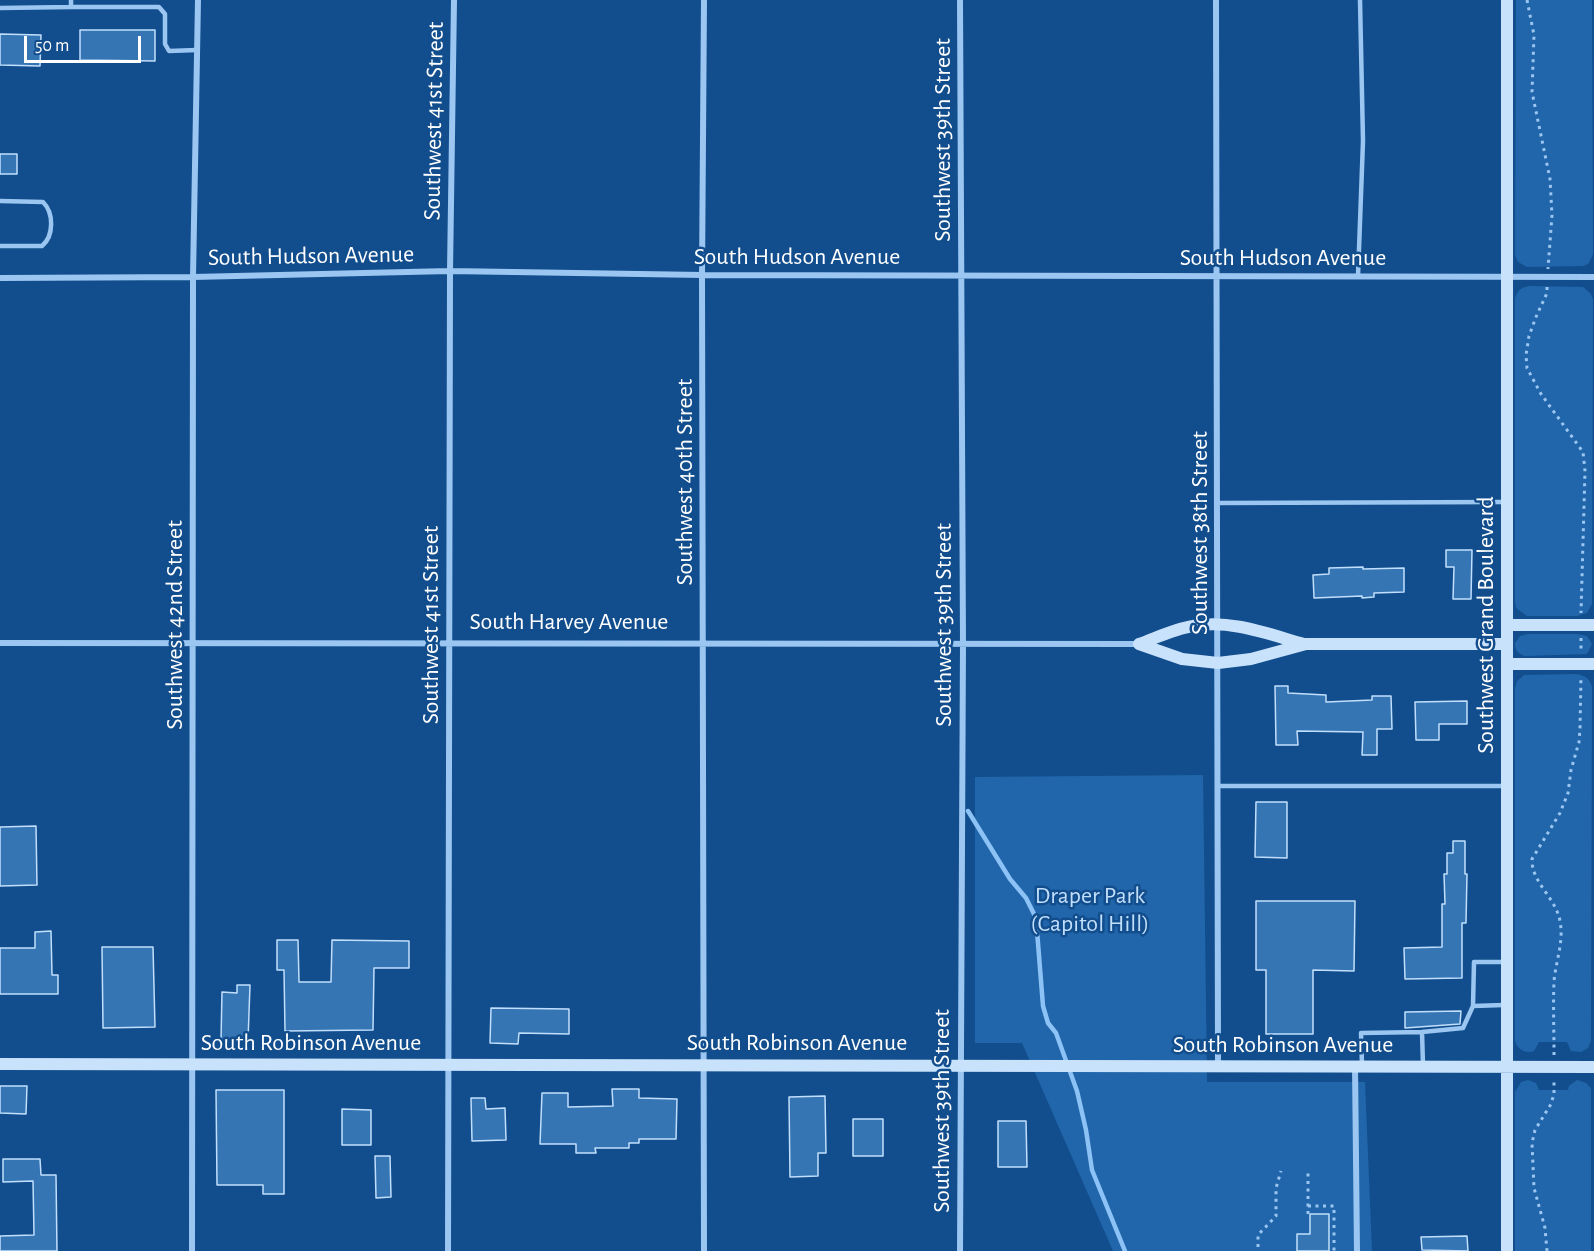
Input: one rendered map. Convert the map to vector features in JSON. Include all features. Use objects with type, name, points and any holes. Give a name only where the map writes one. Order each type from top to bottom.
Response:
[{"type":"street","name":"Southwest 42nd Street","points":[[192,1251],[193,277],[198,0]]},
{"type":"street","name":"Southwest 41st Street","points":[[448,1251],[450,272],[454,0]]},
{"type":"street","name":"Southwest 40th Street","points":[[704,0],[702,275],[704,1251]]},
{"type":"street","name":"Southwest 39th Street","points":[[960,0],[963,644],[960,1251]]},
{"type":"street","name":"Southwest 38th Street","points":[[1216,0],[1218,1065]]},
{"type":"street","name":"Southwest Grand Boulevard","points":[[1507,1251],[1508,0]]},
{"type":"street","name":"South Hudson Avenue","points":[[0,278],[450,272],[702,275],[1594,277]]},
{"type":"street","points":[[1508,625],[1594,625]]},
{"type":"street","name":"South Harvey Avenue","points":[[0,643],[1139,644],[1191,626],[1218,626],[1244,628],[1306,644],[1508,644]]},
{"type":"street","name":"South Harvey Avenue","points":[[1139,644],[1182,659],[1218,663],[1251,659],[1306,644]]},
{"type":"street","points":[[1508,664],[1594,664]]},
{"type":"street","name":"South Robinson Avenue","points":[[0,1064],[1594,1066]]},
{"type":"street","points":[[1357,1251],[1359,1066]]},
{"type":"lane","points":[[71,0],[71,7]]},
{"type":"lane","points":[[1358,276],[1362,141],[1360,0]]},
{"type":"lane","points":[[0,8],[159,7],[165,14],[165,44],[168,51],[197,50]]},
{"type":"lane","points":[[0,201],[43,202],[50,213],[50,235],[42,246],[0,246]]},
{"type":"lane","points":[[1218,503],[1508,502]]},
{"type":"lane","points":[[1218,786],[1508,786]]},
{"type":"lane","points":[[1359,1066],[1361,1033],[1422,1032],[1463,1028],[1473,1006],[1474,962],[1507,962]]},
{"type":"lane","points":[[1473,1006],[1507,1005]]},
{"type":"lane","points":[[1422,1032],[1423,1066]]},
{"type":"path","points":[[1258,1247],[1258,1235],[1276,1216],[1276,1188],[1281,1172]]},
{"type":"path","points":[[1308,1172],[1308,1214]]},
{"type":"path","points":[[1308,1206],[1334,1206],[1334,1251]]},
{"type":"green space","points":[[1516,0],[1592,0],[1593,254],[1589,263],[1584,266],[1527,267],[1518,262],[1515,255]]},
{"type":"green space","points":[[1529,286],[1583,287],[1593,299],[1592,604],[1587,613],[1577,616],[1527,616],[1516,608],[1515,602],[1515,299],[1520,290]]},
{"type":"green space","points":[[1577,634],[1587,636],[1592,644],[1587,654],[1525,656],[1517,651],[1515,643],[1520,636]]},
{"type":"green space","points":[[1576,674],[1590,681],[1592,687],[1591,1041],[1588,1048],[1581,1052],[1571,1051],[1567,1042],[1539,1042],[1534,1051],[1525,1052],[1515,1041],[1515,688],[1517,681],[1524,675]]},
{"type":"green space","name":"Draper Park (Capitol Hill)","points":[[1203,775],[1207,1082],[1365,1082],[1372,1251],[1113,1251],[1022,1043],[975,1043],[975,777]]},
{"type":"green space","points":[[1528,1080],[1536,1083],[1539,1090],[1568,1090],[1569,1086],[1577,1080],[1586,1083],[1591,1088],[1591,1251],[1515,1251],[1515,1092],[1521,1082]]},
{"type":"building","points":[[80,30],[155,30],[155,61],[80,60]]},
{"type":"building","points":[[0,34],[41,35],[40,66],[0,65]]},
{"type":"building","points":[[0,154],[17,154],[17,174],[0,174]]},
{"type":"building","points":[[1446,550],[1472,550],[1471,599],[1453,599],[1454,567],[1446,567]]},
{"type":"building","points":[[1363,567],[1363,569],[1404,568],[1404,592],[1374,593],[1374,597],[1362,598],[1362,596],[1314,598],[1313,575],[1329,574],[1329,568]]},
{"type":"building","points":[[1275,686],[1288,686],[1288,693],[1326,695],[1326,702],[1372,700],[1372,696],[1391,696],[1392,729],[1377,729],[1377,755],[1362,755],[1363,732],[1297,731],[1298,745],[1276,745]]},
{"type":"building","points":[[1467,701],[1467,724],[1439,724],[1439,740],[1416,740],[1415,702]]},
{"type":"building","points":[[1256,802],[1287,802],[1287,858],[1255,857]]},
{"type":"building","points":[[36,826],[37,885],[0,886],[0,827]]},
{"type":"building","points":[[1453,841],[1465,841],[1466,923],[1462,923],[1462,978],[1405,979],[1404,948],[1442,947],[1442,904],[1445,904],[1444,874],[1447,874],[1447,853],[1453,853]]},
{"type":"building","points":[[1256,901],[1355,901],[1354,971],[1313,970],[1313,1034],[1266,1034],[1266,970],[1256,970]]},
{"type":"building","points":[[51,931],[52,975],[58,975],[58,994],[0,994],[0,948],[35,948],[35,932]]},
{"type":"building","points":[[277,940],[298,940],[299,982],[331,982],[332,940],[409,941],[409,968],[374,968],[373,1030],[285,1031],[284,970],[277,970]]},
{"type":"building","points":[[102,947],[153,947],[155,1027],[103,1028]]},
{"type":"building","points":[[237,985],[250,985],[248,1041],[221,1040],[222,992],[237,993]]},
{"type":"building","points":[[491,1008],[569,1009],[569,1034],[519,1033],[518,1044],[490,1043]]},
{"type":"building","points":[[1461,1011],[1460,1024],[1405,1028],[1405,1012]]},
{"type":"building","points":[[0,1086],[27,1086],[26,1114],[0,1113]]},
{"type":"building","points":[[612,1089],[639,1089],[639,1098],[677,1099],[676,1139],[639,1139],[639,1143],[629,1143],[629,1148],[595,1148],[596,1153],[576,1153],[576,1144],[540,1144],[542,1093],[568,1093],[568,1107],[613,1106]]},
{"type":"building","points":[[216,1090],[284,1090],[284,1194],[263,1194],[263,1185],[217,1185]]},
{"type":"building","points":[[825,1096],[826,1153],[818,1153],[818,1176],[790,1177],[789,1097]]},
{"type":"building","points":[[471,1098],[485,1098],[486,1109],[505,1108],[506,1140],[472,1141]]},
{"type":"building","points":[[342,1109],[371,1110],[371,1145],[342,1145]]},
{"type":"building","points":[[853,1119],[883,1119],[883,1156],[853,1156]]},
{"type":"building","points":[[998,1121],[1026,1121],[1027,1167],[998,1167]]},
{"type":"building","points":[[375,1156],[390,1156],[391,1197],[376,1198]]},
{"type":"building","points":[[3,1159],[40,1159],[41,1175],[56,1175],[57,1251],[0,1251],[0,1236],[34,1235],[33,1181],[3,1182]]},
{"type":"building","points":[[1310,1214],[1329,1214],[1329,1251],[1297,1251],[1297,1234],[1310,1234]]},
{"type":"building","points":[[1467,1236],[1468,1251],[1422,1250],[1421,1237]]},
{"type":"waterway","points":[[968,811],[1010,879],[1026,898],[1036,918],[1043,1006],[1048,1023],[1056,1033],[1077,1091],[1092,1170],[1125,1251]]}]
